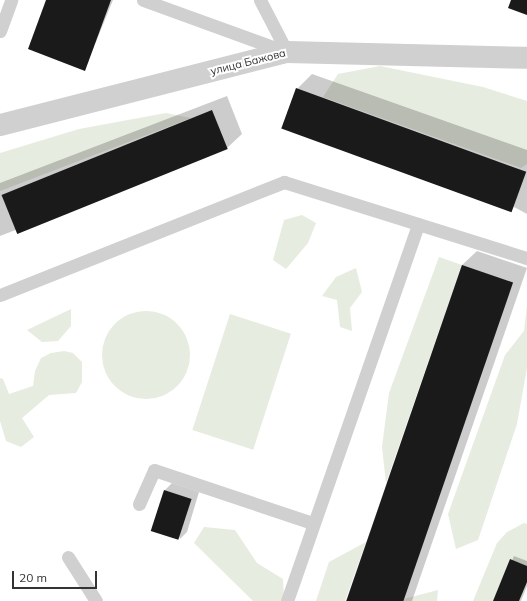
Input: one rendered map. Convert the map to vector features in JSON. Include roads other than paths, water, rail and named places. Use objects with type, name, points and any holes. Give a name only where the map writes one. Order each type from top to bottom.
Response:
[{"type":"street","name":"улица Бажова","points":[[0,125],[287,52],[527,58]]},
{"type":"lane","points":[[1,26],[11,0]]},
{"type":"lane","points":[[143,0],[287,52]]},
{"type":"lane","points":[[260,0],[287,52]]},
{"type":"lane","points":[[0,295],[284,182],[527,258]]},
{"type":"lane","points":[[287,601],[312,523],[418,224]]},
{"type":"lane","points":[[139,504],[154,470],[312,523]]},
{"type":"lane","points":[[68,557],[96,601]]}]
